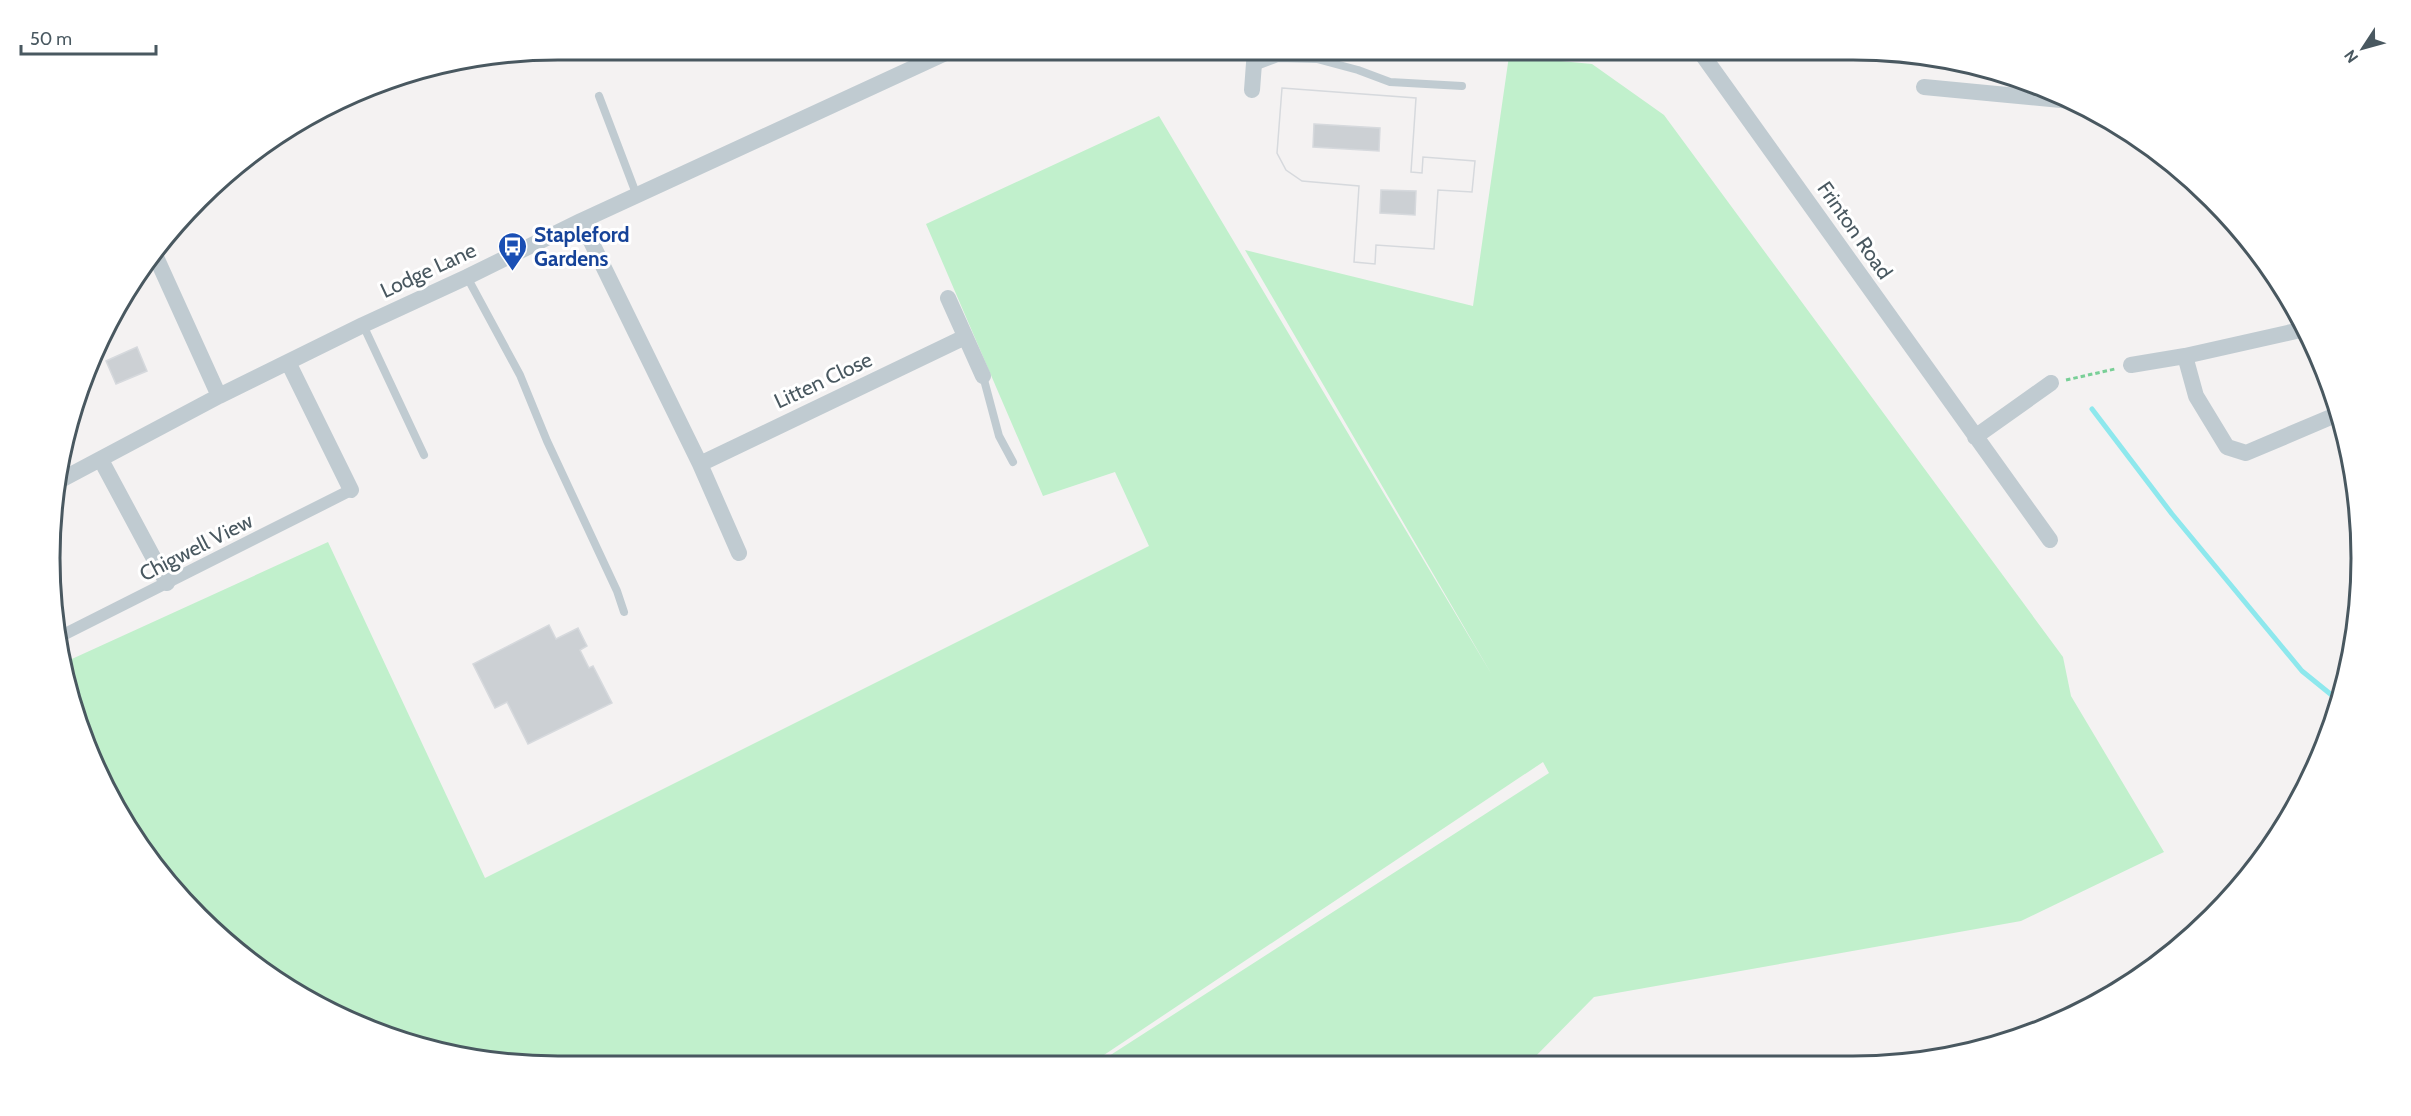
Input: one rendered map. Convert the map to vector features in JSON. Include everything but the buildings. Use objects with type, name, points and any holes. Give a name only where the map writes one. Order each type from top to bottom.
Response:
[{"type":"street","name":"Lodge Lane","points":[[67,477],[219,396],[363,325],[581,221],[930,60]]},
{"type":"street","points":[[1252,90],[1254,60]]},
{"type":"street","name":"Frinton Road","points":[[1706,60],[2050,540]]},
{"type":"street","points":[[1924,87],[2045,99]]},
{"type":"street","points":[[581,221],[700,464],[739,553]]},
{"type":"street","points":[[158,262],[219,396]]},
{"type":"street","points":[[948,298],[983,376]]},
{"type":"street","points":[[2131,365],[2185,356],[2296,331]]},
{"type":"street","name":"Litten Close","points":[[700,464],[965,337]]},
{"type":"street","points":[[2185,356],[2196,396],[2227,447],[2246,453],[2331,417]]},
{"type":"street","points":[[288,362],[351,490]]},
{"type":"street","points":[[1975,437],[2052,383]]},
{"type":"street","points":[[101,460],[167,583]]},
{"type":"street","name":"Chigwell View","points":[[66,634],[351,490]]},
{"type":"lane","points":[[1254,67],[1273,60]]},
{"type":"lane","points":[[1321,60],[1390,82],[1462,86]]},
{"type":"lane","points":[[599,96],[637,196]]},
{"type":"lane","points":[[467,277],[520,375],[624,612]]},
{"type":"lane","points":[[363,325],[424,455]]},
{"type":"lane","points":[[983,376],[999,436],[1013,462]]},
{"type":"path","points":[[2052,383],[2131,365]]},
{"type":"green space","points":[[1508,60],[1550,60],[1592,64],[1664,115],[2063,657],[2071,696],[2164,852],[2021,921],[1594,997],[1536,1056],[1109,1056],[1549,773],[1543,762],[1102,1056],[525,1055],[461,1046],[398,1030],[338,1005],[281,972],[255,953],[206,910],[163,861],[144,835],[111,778],[86,718],[77,687],[71,659],[328,542],[485,878],[1149,546],[1115,472],[1043,496],[926,224],[1159,116],[1492,675],[1245,250],[1473,306]]},
{"type":"waterway","points":[[2092,409],[2172,514],[2302,671],[2332,695]]},
{"type":"place","name":"Stapleford Gardens","points":[[513,272]]}]
